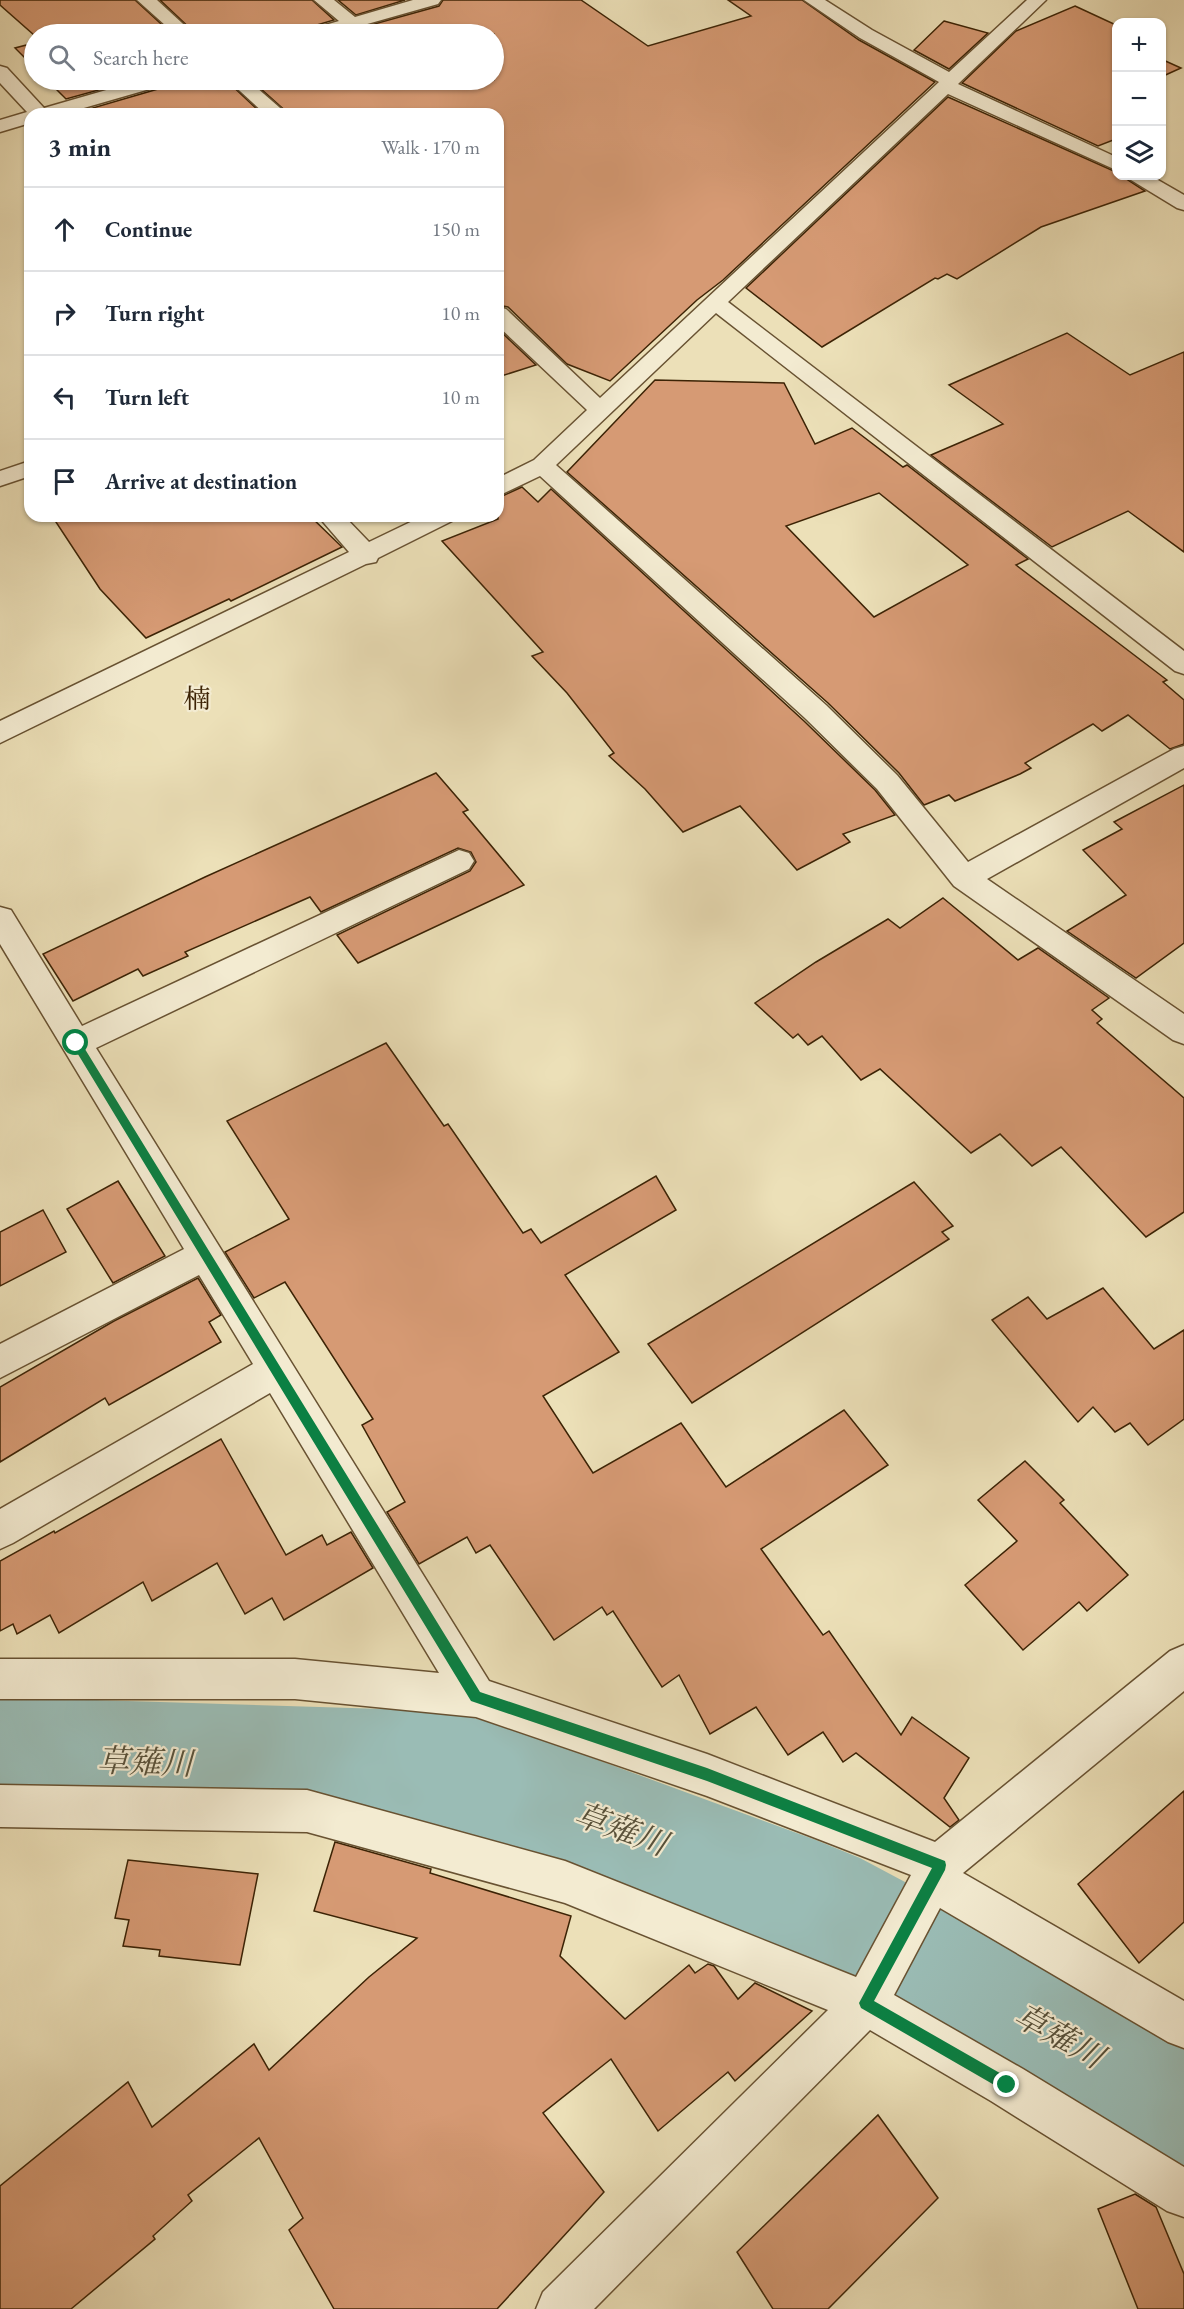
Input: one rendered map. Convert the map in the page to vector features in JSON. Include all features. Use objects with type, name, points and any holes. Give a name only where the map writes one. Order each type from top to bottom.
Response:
[{"type":"street","points":[[146,0],[174,24]]},
{"type":"street","points":[[323,0],[352,23]]},
{"type":"street","points":[[349,24],[432,0]]},
{"type":"street","points":[[813,0],[949,83],[1112,162]]},
{"type":"street","points":[[504,485],[542,465],[602,411],[1037,0]]},
{"type":"street","points":[[0,72],[43,108]]},
{"type":"street","points":[[66,108],[126,90]]},
{"type":"street","points":[[248,90],[269,108]]},
{"type":"street","points":[[0,126],[24,119]]},
{"type":"street","points":[[1145,180],[1184,204]]},
{"type":"street","points":[[715,302],[1184,665]]},
{"type":"street","points":[[504,320],[602,411]]},
{"type":"street","points":[[542,465],[816,712],[886,782],[964,878],[1184,1031]]},
{"type":"street","points":[[0,479],[24,470]]},
{"type":"street","points":[[336,522],[367,555]]},
{"type":"street","points":[[0,733],[431,522]]},
{"type":"street","points":[[964,878],[1184,756]]},
{"type":"street","points":[[76,1043],[459,861]]},
{"type":"street","points":[[0,918],[476,1697]]},
{"type":"street","points":[[0,1362],[205,1255]]},
{"type":"street","points":[[0,1530],[276,1370]]},
{"type":"street","points":[[560,2309],[866,2003],[936,1872],[1184,1665]]},
{"type":"street","points":[[0,1679],[295,1679],[476,1697],[707,1774],[936,1872],[1184,2026]]},
{"type":"street","points":[[0,1806],[307,1811],[565,1882],[866,2003],[1007,2085],[1184,2194]]},
{"type":"building","points":[[0,0],[135,0],[161,24],[24,24],[24,26],[0,5]]},
{"type":"building","points":[[160,0],[312,0],[334,20],[320,24],[185,24]]},
{"type":"building","points":[[338,0],[405,0],[356,15]]},
{"type":"building","points":[[443,0],[581,0],[648,46],[751,16],[728,0],[802,0],[859,40],[935,82],[723,280],[697,300],[610,381],[567,364],[508,307],[504,306],[504,108],[282,108],[262,90],[504,90],[504,24],[374,24],[439,6]]},
{"type":"building","points":[[1075,6],[1112,23],[1112,141],[1098,146],[962,83],[1016,31]]},
{"type":"building","points":[[944,21],[988,33],[949,69],[914,50]]},
{"type":"building","points":[[24,46],[24,57],[15,48]]},
{"type":"building","points":[[1166,61],[1181,68],[1166,75]]},
{"type":"building","points":[[57,90],[99,90],[66,99]]},
{"type":"building","points":[[154,90],[237,90],[256,108],[93,108]]},
{"type":"building","points":[[948,97],[1112,170],[1112,180],[1128,180],[1145,191],[1041,227],[957,279],[947,274],[938,279],[935,278],[822,347],[746,288]]},
{"type":"building","points":[[1067,333],[1130,375],[1184,352],[1184,552],[1128,511],[1052,547],[931,455],[1003,424],[949,385]]},
{"type":"building","points":[[504,335],[536,365],[504,375]]},
{"type":"building","points":[[655,380],[784,383],[815,444],[852,428],[903,467],[907,465],[1028,559],[1016,565],[1167,680],[1163,682],[1184,700],[1184,744],[1170,749],[1128,715],[1102,731],[1093,724],[1025,763],[1031,768],[1020,774],[955,801],[949,795],[924,805],[899,773],[828,703],[567,472]],"holes":[[[879,493],[968,565],[874,617],[786,526]]]},
{"type":"building","points":[[522,487],[538,502],[551,489],[804,721],[875,790],[895,815],[843,834],[850,842],[797,870],[740,806],[683,832],[645,789],[609,756],[614,753],[567,693],[532,656],[543,652],[442,541],[490,522],[504,522],[504,495]]},
{"type":"building","points":[[56,522],[316,522],[342,547],[231,601],[229,599],[146,638],[100,589]]},
{"type":"building","points":[[436,773],[468,810],[463,812],[524,885],[358,963],[337,935],[470,871],[476,862],[471,852],[458,848],[321,912],[310,897],[185,952],[188,956],[143,976],[138,969],[73,1001],[43,954],[205,877]]},
{"type":"building","points":[[1184,785],[1184,943],[1136,978],[1067,931],[1126,895],[1083,850],[1122,829],[1114,822]]},
{"type":"building","points":[[943,898],[1018,960],[1038,948],[1109,998],[1092,1010],[1102,1019],[1097,1023],[1184,1098],[1184,1212],[1146,1237],[1061,1147],[1032,1166],[1000,1134],[971,1153],[880,1069],[861,1080],[822,1036],[808,1045],[798,1034],[793,1038],[755,1003],[816,962],[888,919],[900,928]]},
{"type":"building","points":[[386,1043],[444,1126],[448,1124],[523,1233],[531,1229],[541,1243],[656,1176],[676,1210],[565,1275],[619,1352],[543,1396],[593,1473],[681,1423],[726,1487],[844,1410],[888,1465],[761,1549],[823,1635],[829,1631],[901,1735],[912,1717],[969,1758],[944,1798],[959,1820],[950,1827],[856,1753],[843,1762],[823,1732],[788,1755],[756,1707],[710,1734],[679,1675],[662,1687],[613,1611],[607,1615],[602,1607],[554,1640],[490,1545],[476,1553],[467,1537],[419,1564],[387,1512],[405,1502],[362,1425],[373,1419],[285,1282],[254,1298],[225,1252],[289,1219],[227,1121]]},
{"type":"building","points":[[118,1181],[165,1256],[113,1283],[67,1209]]},
{"type":"building","points":[[914,1182],[953,1226],[942,1232],[949,1239],[692,1403],[648,1344]]},
{"type":"building","points":[[43,1210],[66,1252],[0,1286],[0,1232]]},
{"type":"building","points":[[198,1278],[221,1315],[209,1322],[221,1342],[109,1405],[105,1398],[0,1462],[0,1387],[114,1321]]},
{"type":"building","points":[[1103,1288],[1154,1349],[1184,1330],[1184,1419],[1148,1445],[1130,1423],[1115,1432],[1093,1407],[1078,1422],[992,1320],[1028,1297],[1047,1319]]},
{"type":"building","points":[[221,1439],[286,1555],[322,1535],[327,1545],[351,1532],[373,1568],[284,1620],[272,1598],[245,1614],[217,1563],[152,1601],[143,1582],[59,1633],[50,1615],[17,1634],[13,1624],[0,1631],[0,1561],[54,1531],[55,1533]]},
{"type":"building","points":[[1025,1461],[1064,1500],[1060,1503],[1128,1575],[1087,1611],[1079,1602],[1023,1650],[965,1585],[1017,1541],[978,1500]]},
{"type":"building","points":[[1184,1791],[1184,1922],[1139,1963],[1078,1884]]},
{"type":"building","points":[[335,1842],[431,1869],[430,1873],[571,1916],[560,1956],[625,2019],[689,1965],[695,1973],[708,1964],[714,1966],[738,1999],[755,1983],[812,2011],[735,2081],[728,2072],[658,2131],[611,2059],[543,2113],[604,2192],[497,2309],[334,2309],[289,2230],[303,2218],[259,2138],[188,2195],[192,2201],[153,2236],[155,2239],[71,2309],[0,2309],[0,2186],[128,2082],[152,2127],[254,2044],[269,2070],[369,1977],[417,1938],[314,1911]]},
{"type":"building","points":[[128,1860],[258,1874],[240,1965],[159,1956],[160,1950],[123,1946],[129,1920],[115,1918]]},
{"type":"building","points":[[878,2115],[938,2198],[828,2309],[773,2309],[737,2252]]},
{"type":"building","points":[[1135,2194],[1156,2207],[1184,2274],[1184,2309],[1138,2309],[1098,2209]]},
{"type":"waterway","name":"草薙川","points":[[0,1757],[450,1771],[519,1791],[816,1902],[1082,2047],[1184,2109]]},
{"type":"district","name":"楠","points":[[197,699]]},
{"type":"route","points":[[76,1043],[476,1697],[707,1774],[940,1865],[866,2003],[1007,2085]]}]
